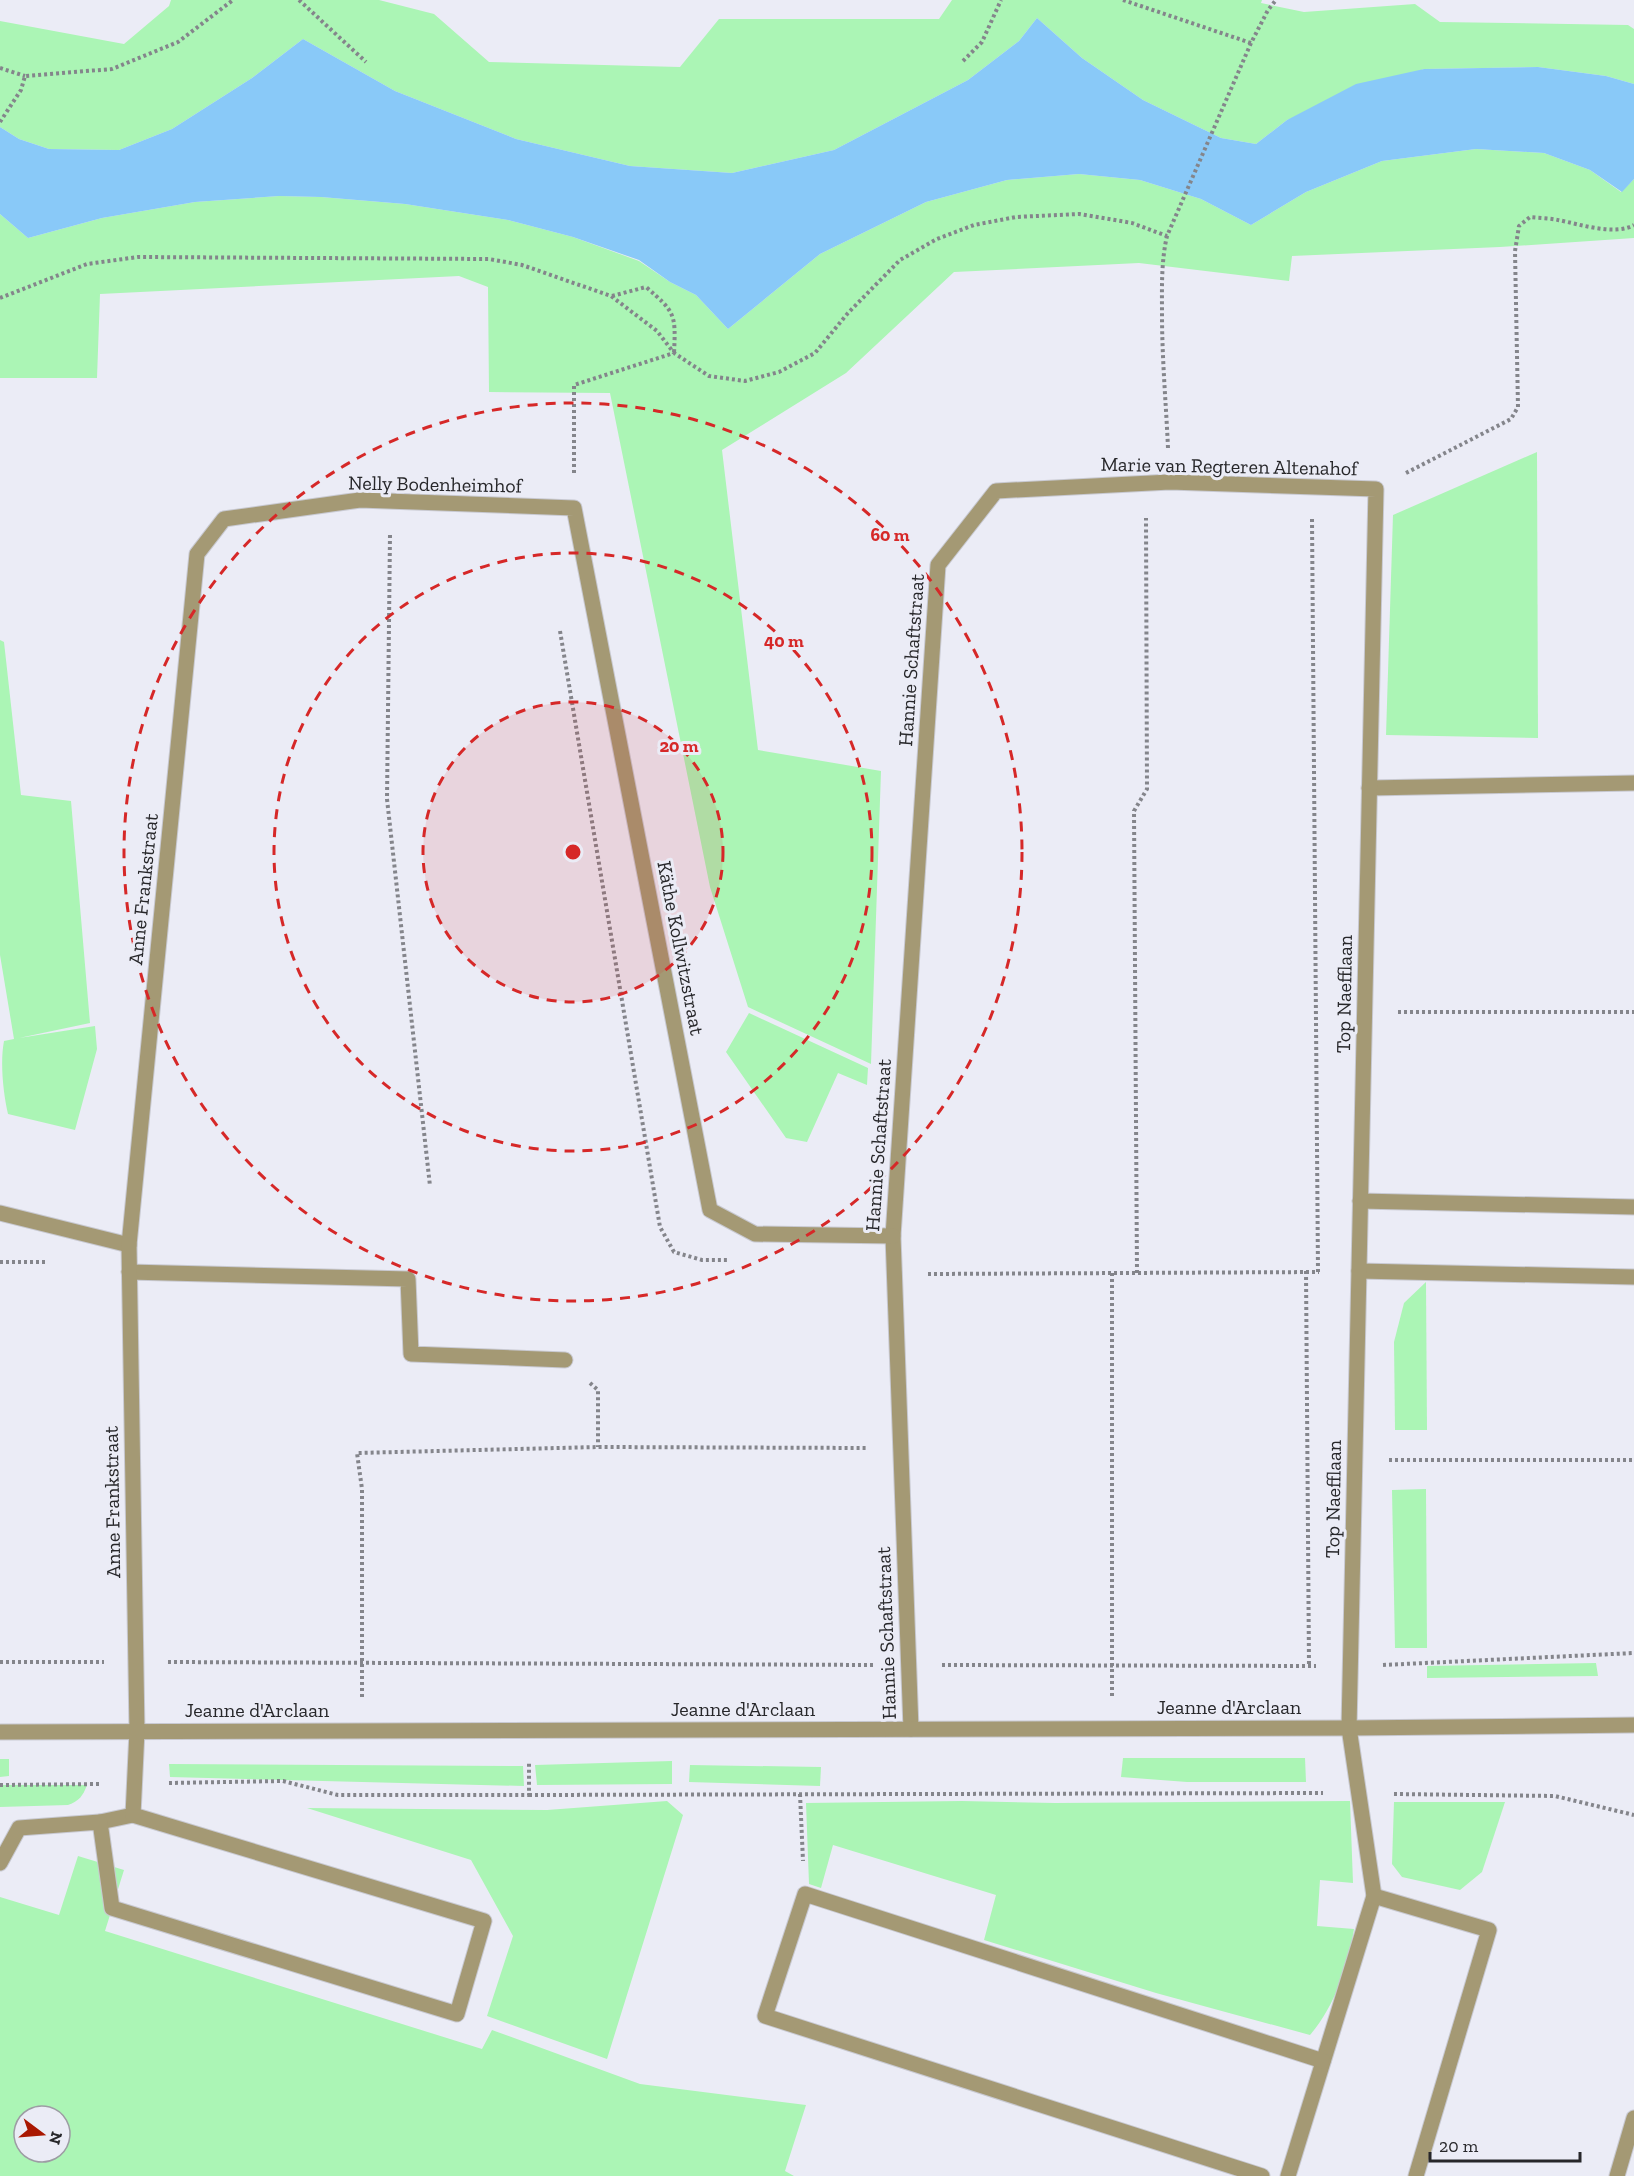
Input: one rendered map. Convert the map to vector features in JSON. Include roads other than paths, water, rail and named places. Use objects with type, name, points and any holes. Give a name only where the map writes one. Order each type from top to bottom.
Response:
[{"type":"street","name":"Marie van Regteren Altenahof","points":[[938,565],[996,491],[1170,482],[1376,489]]},
{"type":"street","name":"Top Naefflaan","points":[[1349,1728],[1376,489]]},
{"type":"street","name":"Nelly Bodenheimhof","points":[[225,519],[360,500],[574,508]]},
{"type":"street","name":"Käthe Kollwitzstraat","points":[[574,508],[710,1210],[755,1234],[893,1236]]},
{"type":"street","name":"Anne Frankstraat","points":[[137,1731],[129,1245],[197,554],[225,519]]},
{"type":"street","name":"Hannie Schaftstraat","points":[[911,1729],[893,1236],[938,565]]},
{"type":"street","points":[[1369,788],[1634,783]]},
{"type":"street","points":[[1360,1201],[1634,1207]]},
{"type":"street","points":[[0,1213],[129,1245]]},
{"type":"street","points":[[1359,1271],[1634,1277]]},
{"type":"street","points":[[129,1272],[408,1279],[411,1354],[565,1360]]},
{"type":"street","name":"Jeanne d'Arclaan","points":[[0,1732],[1634,1725]]},
{"type":"street","points":[[1288,2176],[1374,1896],[1349,1728]]},
{"type":"street","points":[[133,1815],[137,1731]]},
{"type":"street","points":[[0,1863],[19,1828],[100,1822],[133,1815],[484,1921],[457,2014],[112,1908],[100,1822]]},
{"type":"street","points":[[1262,2176],[765,2016],[805,1894],[1323,2061]]},
{"type":"street","points":[[1374,1896],[1489,1930],[1416,2176]]},
{"type":"street","points":[[1617,2176],[1634,2118]]},
{"type":"water","points":[[1037,18],[1082,58],[1143,100],[1221,138],[1256,144],[1287,120],[1356,84],[1424,69],[1538,67],[1606,76],[1634,84],[1634,179],[1622,192],[1590,170],[1544,153],[1476,149],[1382,161],[1306,192],[1251,225],[1201,199],[1140,180],[1079,174],[1007,180],[926,202],[820,254],[728,329],[696,295],[670,282],[639,260],[573,237],[508,220],[405,204],[279,196],[195,202],[102,218],[28,238],[0,214],[0,127],[19,139],[49,149],[119,150],[172,129],[252,78],[303,39],[395,91],[516,139],[630,166],[732,173],[834,150],[968,80],[1019,41]]}]
